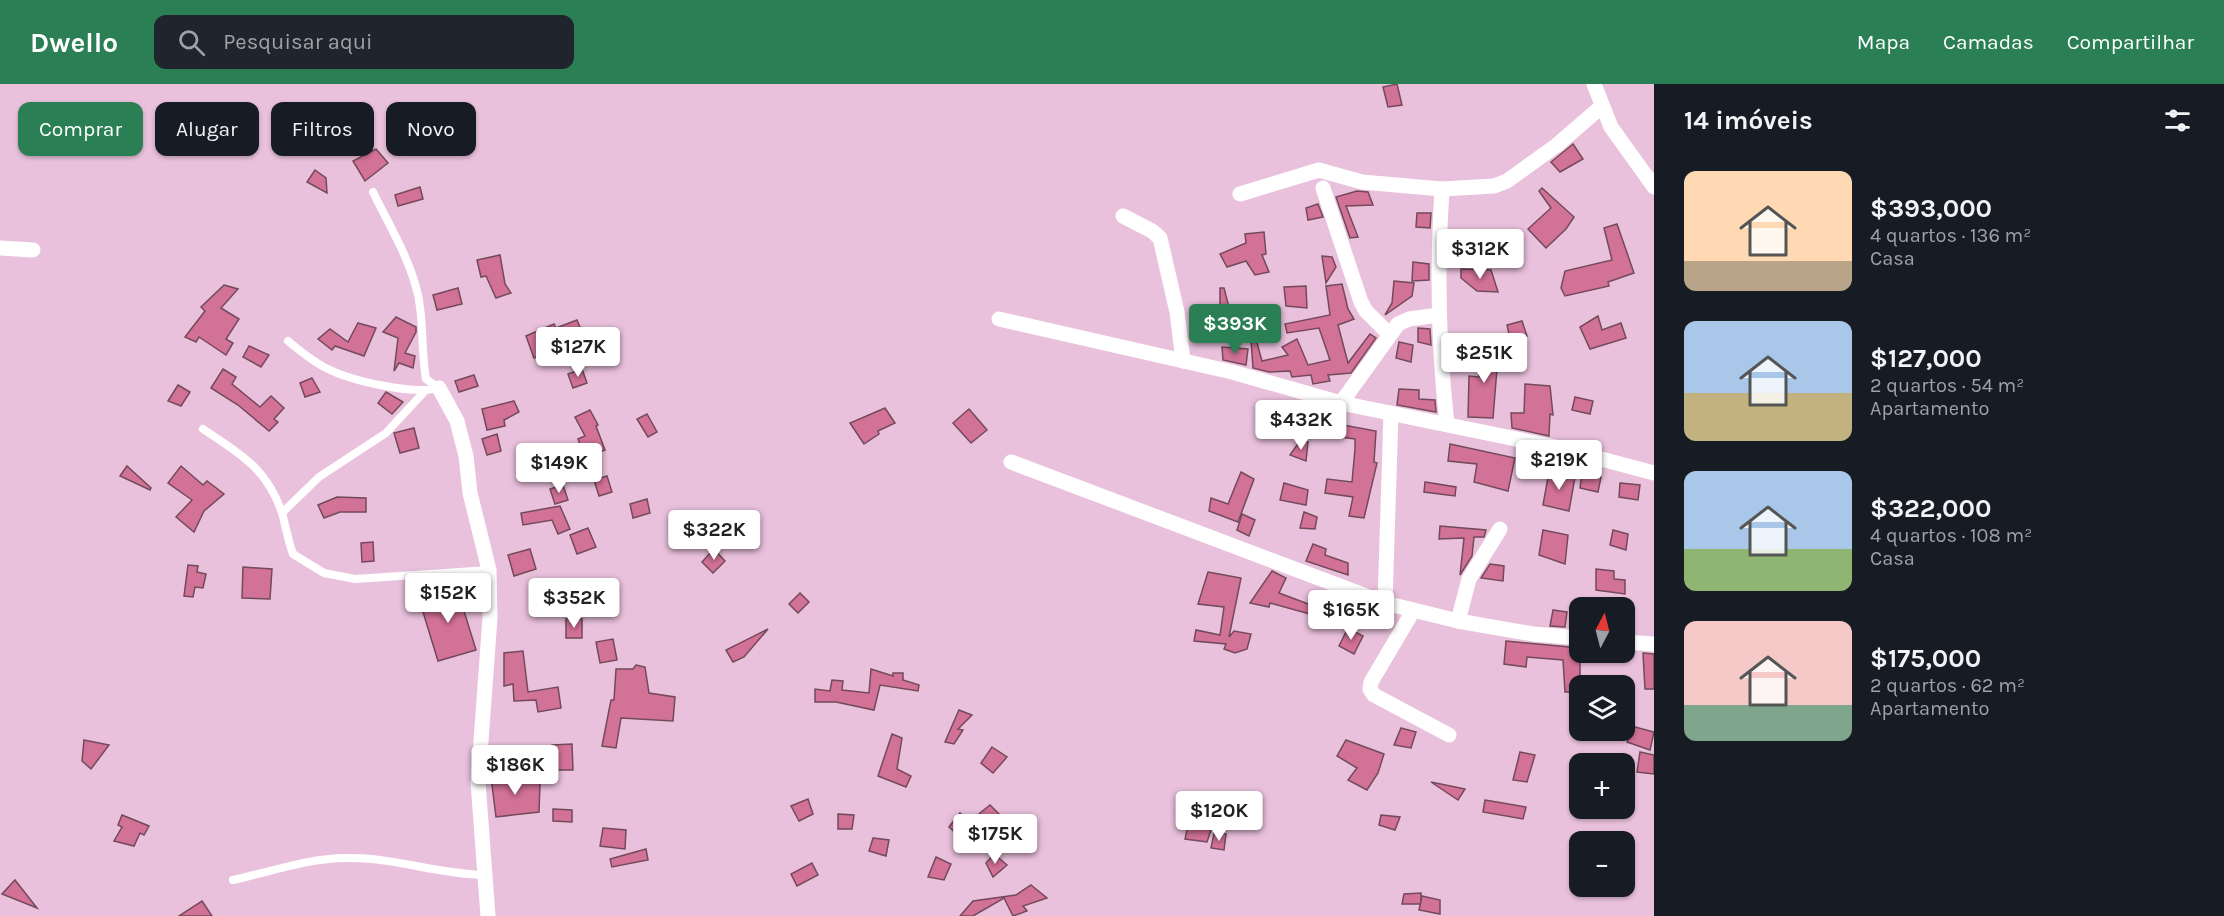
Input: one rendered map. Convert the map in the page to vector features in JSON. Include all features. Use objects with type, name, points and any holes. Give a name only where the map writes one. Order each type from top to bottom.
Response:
[{"type":"street","points":[[1594,84],[1611,127],[1654,187]]},
{"type":"street","points":[[1240,194],[1319,170],[1362,182],[1442,189],[1478,189],[1507,181],[1557,145],[1602,107]]},
{"type":"street","points":[[1323,188],[1361,302],[1366,311],[1389,334]]},
{"type":"street","points":[[1442,189],[1437,261],[1448,424]]},
{"type":"street","points":[[1123,216],[1152,231],[1160,238],[1177,312],[1183,361]]},
{"type":"street","points":[[0,248],[33,250]]},
{"type":"street","points":[[1341,403],[1398,324],[1409,319],[1439,315]]},
{"type":"street","points":[[999,319],[1232,372],[1341,403],[1560,448],[1654,472]]},
{"type":"street","points":[[439,388],[457,421],[489,570],[490,618],[478,782],[488,916]]},
{"type":"street","points":[[1385,603],[1391,413]]},
{"type":"street","points":[[1011,462],[1385,603],[1458,621],[1533,634],[1569,637]]},
{"type":"street","points":[[1458,621],[1468,579],[1500,529]]},
{"type":"street","points":[[1413,611],[1371,682],[1370,689],[1374,695],[1449,735]]},
{"type":"street","points":[[1635,643],[1654,645]]},
{"type":"lane","points":[[373,192],[405,258],[417,292],[423,320],[426,379],[439,388]]},
{"type":"lane","points":[[288,341],[327,369],[351,377],[424,392],[439,388]]},
{"type":"lane","points":[[282,513],[319,477],[386,433],[424,392]]},
{"type":"lane","points":[[203,429],[250,460],[269,487],[282,513],[292,554],[324,573],[355,579],[489,570]]},
{"type":"lane","points":[[233,880],[344,857],[397,861],[456,874],[484,875]]},
{"type":"building","points":[[1397,84],[1402,105],[1388,107],[1383,87]]},
{"type":"building","points":[[1573,144],[1583,159],[1560,172],[1551,162]]},
{"type":"building","points":[[376,149],[388,163],[365,181],[353,161],[363,156],[374,156]]},
{"type":"building","points":[[315,170],[326,178],[327,193],[307,182]]},
{"type":"building","points":[[420,187],[423,199],[398,206],[395,195]]},
{"type":"building","points":[[1542,188],[1574,217],[1566,229],[1546,248],[1528,229],[1551,208],[1539,191]]},
{"type":"building","points":[[1357,191],[1368,192],[1373,205],[1346,206],[1358,237],[1350,238],[1336,197]]},
{"type":"building","points":[[1318,204],[1323,217],[1308,220],[1306,208]]},
{"type":"building","points":[[1417,213],[1431,213],[1430,228],[1416,227]]},
{"type":"building","points":[[1617,224],[1634,273],[1608,282],[1609,286],[1565,296],[1561,288],[1565,271],[1612,260],[1604,228]]},
{"type":"building","points":[[1264,232],[1266,254],[1262,255],[1269,272],[1255,275],[1246,261],[1227,267],[1220,254],[1246,243],[1245,234]]},
{"type":"building","points":[[1499,241],[1506,261],[1490,266],[1484,246]]},
{"type":"building","points":[[500,255],[505,284],[511,293],[496,298],[486,276],[481,277],[477,260]]},
{"type":"building","points":[[1322,256],[1332,257],[1336,267],[1326,283]]},
{"type":"building","points":[[1413,262],[1429,264],[1429,280],[1412,281]]},
{"type":"building","points":[[1461,269],[1491,270],[1498,292],[1477,291],[1461,278]]},
{"type":"building","points":[[1394,281],[1414,283],[1412,296],[1385,315],[1392,303]]},
{"type":"building","points":[[1342,284],[1348,309],[1354,319],[1338,325],[1348,363],[1370,334],[1376,338],[1351,373],[1328,375],[1330,381],[1313,384],[1311,375],[1292,377],[1290,371],[1269,372],[1253,368],[1251,340],[1256,339],[1262,361],[1288,355],[1282,347],[1297,339],[1308,365],[1330,360],[1319,328],[1287,333],[1285,324],[1330,315],[1326,286]]},
{"type":"building","points":[[224,285],[238,289],[221,308],[239,319],[226,339],[233,343],[226,355],[199,337],[196,342],[185,337],[205,311],[201,307]]},
{"type":"building","points":[[1306,286],[1307,308],[1286,306],[1284,287]]},
{"type":"building","points":[[458,288],[462,304],[437,310],[433,295]]},
{"type":"building","points":[[1220,288],[1224,288],[1233,323],[1220,326]]},
{"type":"building","points":[[1598,316],[1602,330],[1621,323],[1626,338],[1590,349],[1580,327]]},
{"type":"building","points":[[396,317],[416,327],[416,332],[405,353],[415,356],[413,368],[399,363],[394,371],[398,338],[383,332]]},
{"type":"building","points":[[577,320],[584,337],[534,358],[526,336],[554,324],[556,328]]},
{"type":"building","points":[[1522,321],[1527,336],[1511,343],[1507,325]]},
{"type":"building","points":[[358,323],[376,328],[364,356],[335,346],[332,350],[318,339],[330,329],[348,342]]},
{"type":"building","points":[[1418,328],[1430,329],[1431,345],[1418,342]]},
{"type":"building","points":[[593,340],[601,356],[592,361],[583,345]]},
{"type":"building","points":[[1399,342],[1413,345],[1411,362],[1396,358]]},
{"type":"building","points":[[1480,344],[1499,344],[1493,418],[1468,417],[1469,376],[1479,377]]},
{"type":"building","points":[[249,346],[269,355],[261,367],[243,357]]},
{"type":"building","points":[[1222,347],[1248,349],[1246,365],[1223,360]]},
{"type":"building","points":[[223,369],[236,377],[232,384],[260,407],[271,396],[284,408],[274,419],[278,422],[269,431],[238,405],[211,388]]},
{"type":"building","points":[[582,369],[587,383],[573,388],[568,374]]},
{"type":"building","points":[[474,375],[478,386],[459,392],[455,381]]},
{"type":"building","points":[[312,378],[320,392],[305,397],[300,383]]},
{"type":"building","points":[[1525,384],[1550,386],[1553,415],[1550,414],[1549,436],[1512,428],[1511,413],[1524,413]]},
{"type":"building","points":[[178,385],[190,392],[181,406],[168,401]]},
{"type":"building","points":[[1399,389],[1419,390],[1419,399],[1435,400],[1436,412],[1397,405]]},
{"type":"building","points":[[386,392],[403,402],[392,414],[378,403]]},
{"type":"building","points":[[1575,397],[1593,401],[1590,414],[1572,410]]},
{"type":"building","points":[[514,401],[519,412],[504,420],[505,426],[487,430],[482,409]]},
{"type":"building","points":[[885,408],[895,423],[878,431],[879,434],[864,444],[850,423]]},
{"type":"building","points":[[969,409],[987,430],[971,443],[953,423]]},
{"type":"building","points":[[590,410],[598,425],[596,426],[605,450],[579,459],[582,467],[566,472],[559,455],[581,447],[578,439],[585,436],[575,417]]},
{"type":"building","points":[[647,414],[657,432],[648,437],[637,419]]},
{"type":"building","points":[[1327,422],[1376,431],[1374,462],[1377,463],[1364,518],[1349,516],[1353,497],[1325,493],[1327,479],[1352,482],[1355,449],[1355,439],[1326,435]]},
{"type":"building","points":[[414,428],[419,448],[400,453],[394,433]]},
{"type":"building","points":[[497,434],[501,451],[487,455],[482,439]]},
{"type":"building","points":[[1300,441],[1308,442],[1306,461],[1290,455]]},
{"type":"building","points":[[1450,444],[1515,458],[1508,491],[1474,482],[1477,464],[1448,461]]},
{"type":"building","points":[[127,466],[151,488],[150,490],[120,476]]},
{"type":"building","points":[[181,466],[203,485],[207,481],[224,494],[204,511],[194,532],[176,517],[192,500],[168,483]]},
{"type":"building","points":[[1241,472],[1254,479],[1238,522],[1209,511],[1211,498],[1228,504]]},
{"type":"building","points":[[1549,472],[1575,477],[1569,511],[1543,505]]},
{"type":"building","points":[[1582,473],[1601,477],[1598,492],[1580,488]]},
{"type":"building","points":[[607,476],[612,492],[599,496],[594,480]]},
{"type":"building","points":[[1425,482],[1456,487],[1455,496],[1424,492]]},
{"type":"building","points":[[1284,483],[1308,490],[1306,505],[1280,500]]},
{"type":"building","points":[[1620,483],[1640,485],[1638,500],[1619,497]]},
{"type":"building","points":[[563,485],[568,500],[555,504],[550,489]]},
{"type":"building","points":[[337,497],[366,498],[366,512],[340,512],[324,518],[318,505]]},
{"type":"building","points":[[647,499],[650,513],[633,518],[630,504]]},
{"type":"building","points":[[560,506],[570,529],[558,534],[552,520],[523,525],[521,513]]},
{"type":"building","points":[[685,511],[690,532],[677,535],[671,515]]},
{"type":"building","points":[[1304,512],[1317,517],[1315,529],[1300,528]]},
{"type":"building","points":[[1242,514],[1255,520],[1249,536],[1237,530]]},
{"type":"building","points":[[1440,526],[1486,530],[1484,537],[1474,537],[1472,556],[1460,575],[1464,538],[1439,539]]},
{"type":"building","points":[[588,528],[596,547],[577,554],[570,535]]},
{"type":"building","points":[[1543,530],[1568,535],[1565,564],[1539,555]]},
{"type":"building","points":[[1613,530],[1628,534],[1626,550],[1610,545]]},
{"type":"building","points":[[373,542],[374,561],[362,562],[361,543]]},
{"type":"building","points":[[1313,544],[1326,549],[1325,555],[1348,563],[1348,575],[1306,561]]},
{"type":"building","points":[[530,549],[536,569],[514,576],[508,555]]},
{"type":"building","points":[[714,549],[725,561],[713,573],[702,562]]},
{"type":"building","points":[[1490,564],[1504,566],[1503,581],[1481,578]]},
{"type":"building","points":[[188,565],[198,566],[197,572],[206,574],[203,588],[195,587],[193,597],[184,596]]},
{"type":"building","points":[[243,567],[272,569],[270,599],[242,598]]},
{"type":"building","points":[[1596,569],[1614,571],[1614,579],[1625,580],[1625,594],[1596,590]]},
{"type":"building","points":[[1272,571],[1286,578],[1279,593],[1311,605],[1315,593],[1334,599],[1328,619],[1270,603],[1269,607],[1250,603]]},
{"type":"building","points":[[1208,572],[1241,578],[1229,637],[1234,631],[1251,634],[1247,649],[1235,653],[1224,649],[1226,644],[1194,641],[1196,630],[1220,635],[1224,607],[1198,604]]},
{"type":"building","points":[[457,588],[476,650],[438,661],[419,599]]},
{"type":"building","points":[[800,593],[809,602],[798,613],[789,604]]},
{"type":"building","points":[[1553,610],[1567,612],[1565,627],[1550,626]]},
{"type":"building","points":[[566,619],[582,619],[582,638],[566,638]]},
{"type":"building","points":[[1348,628],[1363,636],[1354,654],[1339,646]]},
{"type":"building","points":[[768,629],[744,657],[733,662],[726,650]]},
{"type":"building","points":[[613,639],[617,660],[600,663],[596,642]]},
{"type":"building","points":[[1506,641],[1569,647],[1569,663],[1580,663],[1580,675],[1569,675],[1569,692],[1565,692],[1563,660],[1527,657],[1526,667],[1504,664]]},
{"type":"building","points":[[523,651],[528,692],[558,687],[561,708],[538,712],[536,700],[514,701],[513,684],[504,686],[504,653]]},
{"type":"building","points":[[1643,653],[1654,654],[1654,689],[1645,689]]},
{"type":"building","points":[[636,665],[645,667],[649,693],[675,697],[673,721],[621,718],[616,748],[602,746],[611,700],[614,700],[616,669],[633,669]]},
{"type":"building","points":[[871,669],[893,676],[893,673],[903,673],[903,680],[919,685],[918,691],[880,685],[874,710],[836,702],[815,702],[815,689],[830,691],[832,680],[843,681],[842,690],[869,693]]},
{"type":"building","points":[[959,710],[972,715],[958,729],[963,730],[954,744],[945,742]]},
{"type":"building","points":[[1635,727],[1654,732],[1650,750],[1627,742],[1635,741]]},
{"type":"building","points":[[1401,728],[1416,732],[1411,748],[1394,745]]},
{"type":"building","points":[[892,734],[902,738],[897,769],[911,776],[906,787],[878,776]]},
{"type":"building","points":[[84,740],[109,745],[91,769],[82,761]]},
{"type":"building","points":[[1346,740],[1384,754],[1378,773],[1367,790],[1348,780],[1357,768],[1337,756]]},
{"type":"building","points":[[572,744],[573,770],[552,770],[552,745]]},
{"type":"building","points":[[992,747],[1007,757],[993,773],[981,763]]},
{"type":"building","points":[[1520,752],[1535,755],[1527,782],[1513,780]]},
{"type":"building","points":[[1640,752],[1654,755],[1654,774],[1637,772]]},
{"type":"building","points":[[491,777],[528,777],[527,781],[540,783],[539,812],[496,817]]},
{"type":"building","points":[[1431,782],[1465,789],[1458,800]]},
{"type":"building","points":[[808,799],[813,814],[799,821],[791,806]]},
{"type":"building","points":[[1485,800],[1526,807],[1523,819],[1483,812]]},
{"type":"building","points":[[990,805],[1006,821],[988,829],[979,814]]},
{"type":"building","points":[[553,809],[572,810],[572,822],[553,821]]},
{"type":"building","points":[[960,813],[969,822],[959,836],[949,827]]},
{"type":"building","points":[[838,814],[854,815],[852,829],[838,829]]},
{"type":"building","points":[[122,815],[149,826],[144,835],[140,833],[134,846],[114,841],[122,827],[118,825]]},
{"type":"building","points":[[1381,815],[1400,817],[1395,830],[1379,825]]},
{"type":"building","points":[[1189,821],[1212,827],[1207,842],[1185,839]]},
{"type":"building","points":[[603,828],[626,830],[625,849],[600,846]]},
{"type":"building","points":[[1030,830],[1036,841],[1019,849],[1014,834]]},
{"type":"building","points":[[1214,834],[1226,834],[1224,850],[1211,848]]},
{"type":"building","points":[[873,838],[889,840],[886,856],[869,851]]},
{"type":"building","points":[[646,849],[648,860],[612,867],[610,859]]},
{"type":"building","points":[[994,854],[1007,865],[993,877],[986,863]]},
{"type":"building","points":[[936,857],[951,864],[944,880],[928,877]]},
{"type":"building","points":[[812,863],[818,875],[797,886],[791,874]]},
{"type":"building","points":[[15,880],[37,908],[2,894]]},
{"type":"building","points":[[1031,885],[1047,898],[1023,906],[1027,911],[1013,916],[1004,898],[973,916],[960,916],[973,901],[1016,895]]},
{"type":"building","points":[[1421,893],[1421,904],[1402,904],[1404,894]]},
{"type":"building","points":[[1422,896],[1440,900],[1440,914],[1419,910]]},
{"type":"building","points":[[202,901],[212,916],[179,916]]}]
